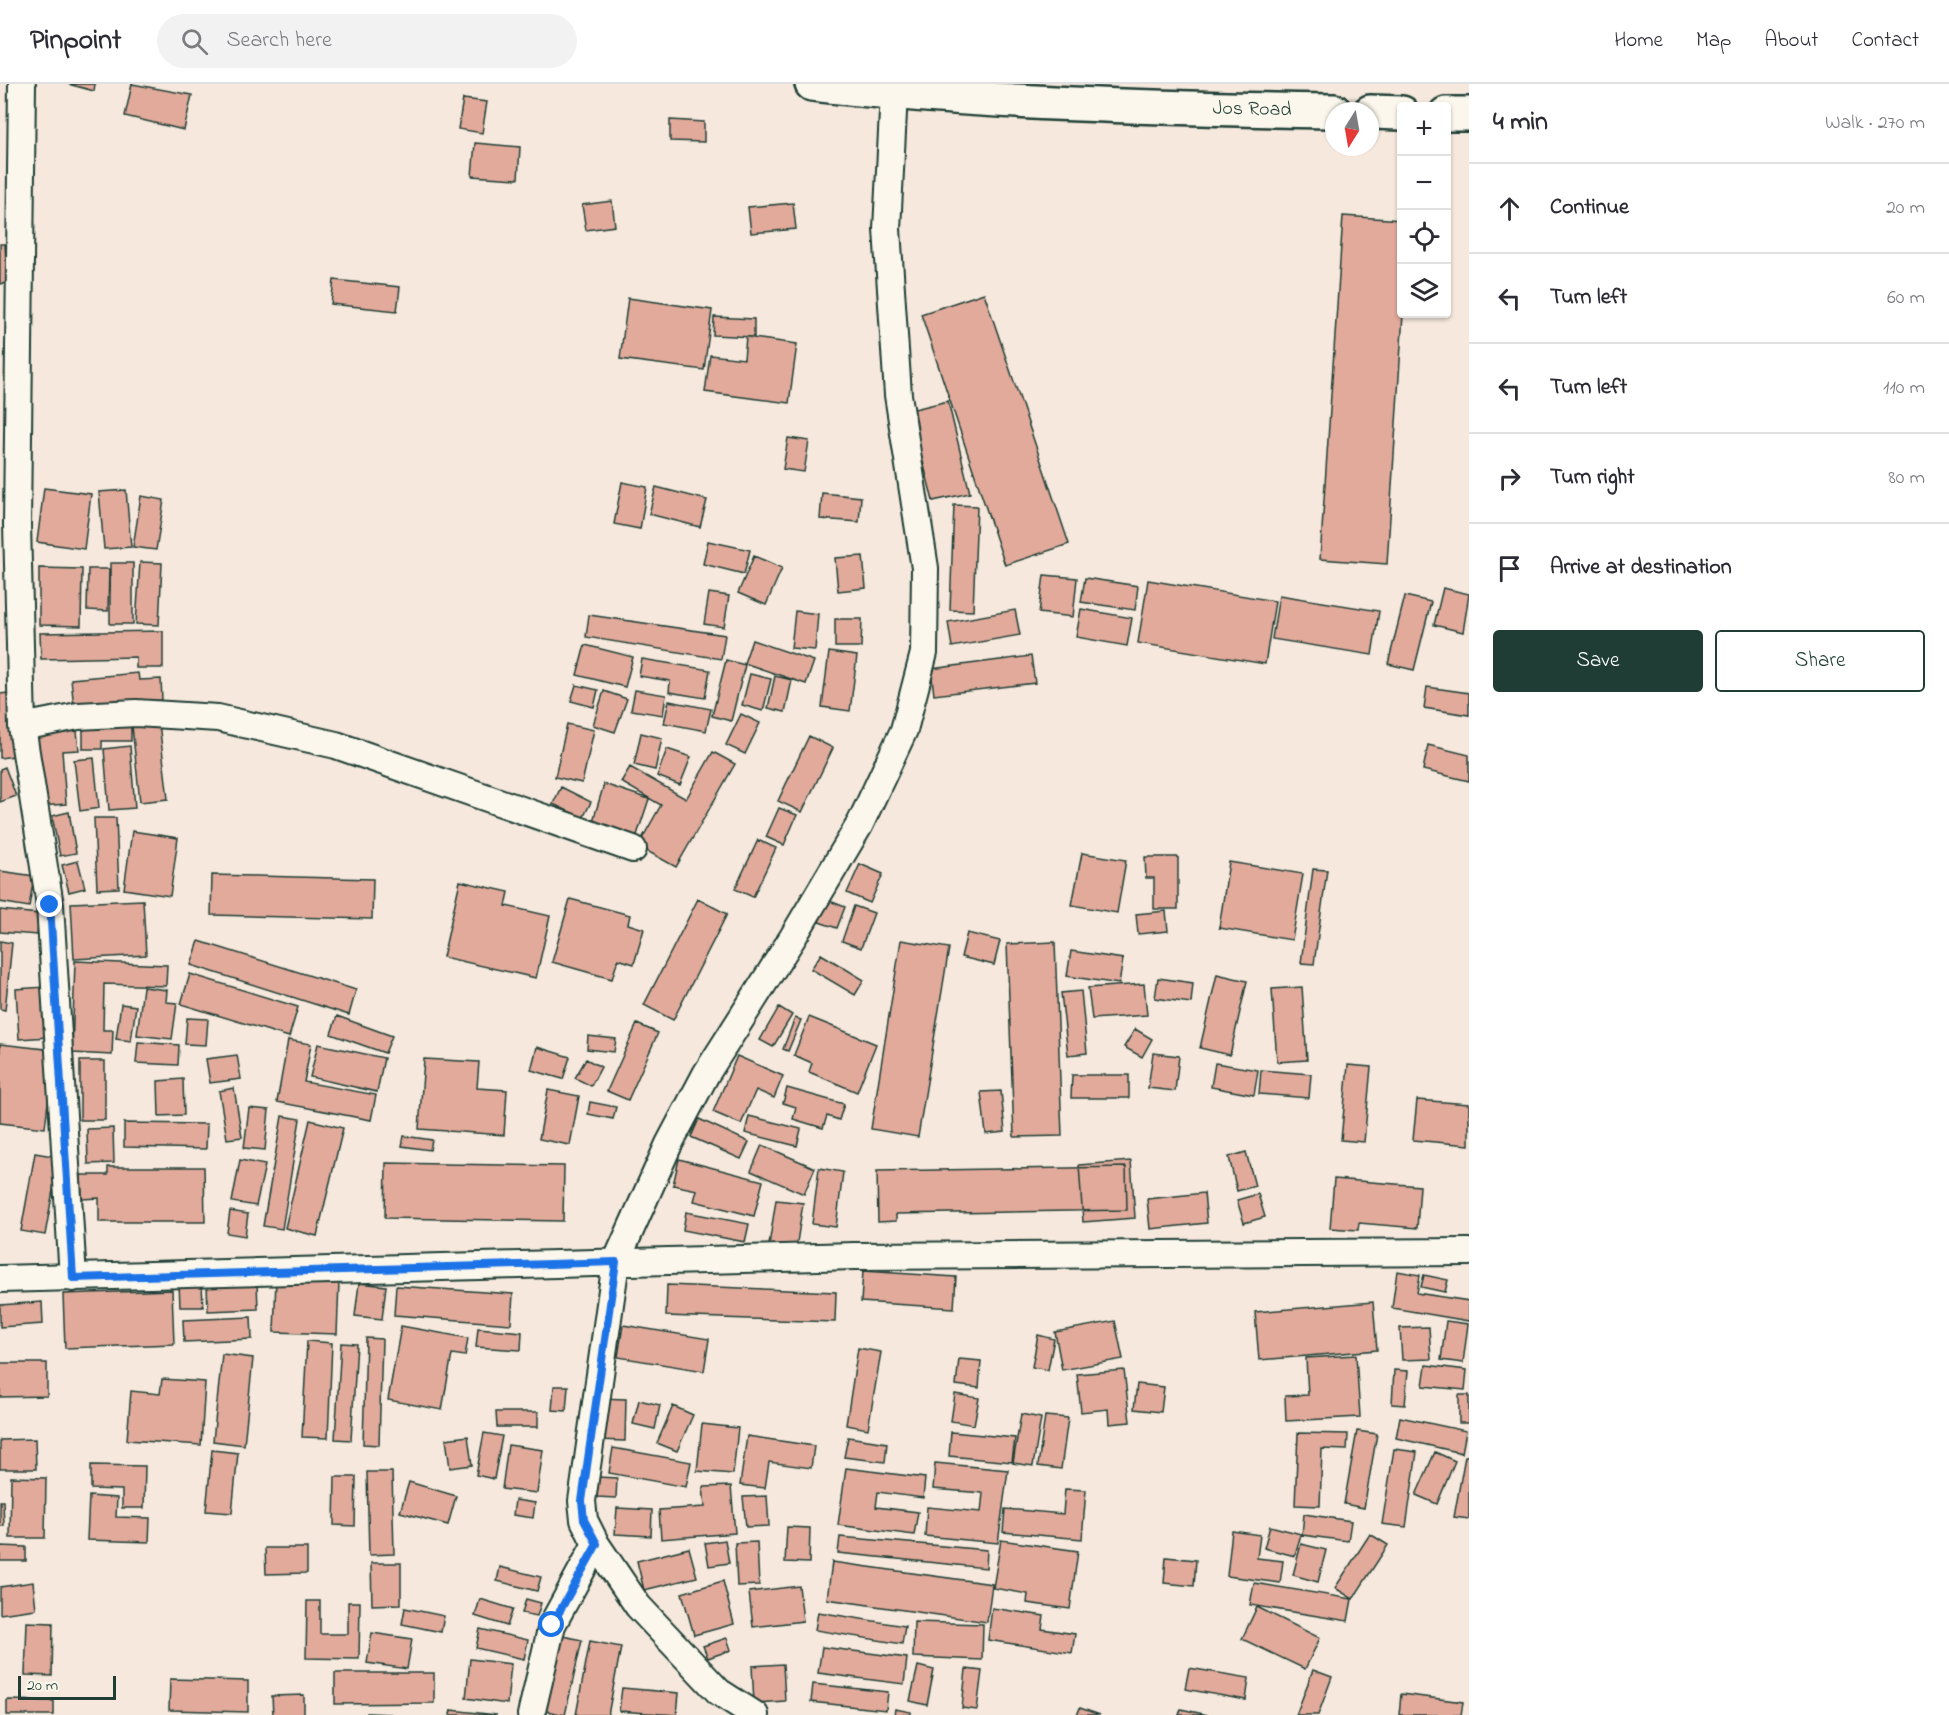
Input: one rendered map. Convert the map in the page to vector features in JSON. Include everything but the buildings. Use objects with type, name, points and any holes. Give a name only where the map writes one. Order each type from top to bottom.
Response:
[{"type":"highway","name":"Jos Road","points":[[812,84],[894,93],[1195,109],[1325,111]]},
{"type":"highway","points":[[1379,112],[1397,113]]},
{"type":"highway","points":[[1451,114],[1469,114]]},
{"type":"street","points":[[22,84],[17,524],[22,727],[50,905],[73,1278]]},
{"type":"street","points":[[755,1715],[719,1692],[638,1606],[584,1520],[582,1501],[616,1262],[669,1144],[706,1074],[793,937],[860,824],[904,730],[924,653],[925,568],[898,395],[887,229],[894,93]]},
{"type":"street","points":[[22,727],[78,716],[136,713],[218,718],[336,746],[633,849]]},
{"type":"street","points":[[0,1279],[854,1256],[1469,1252]]},
{"type":"street","points":[[531,1715],[552,1625],[597,1544]]},
{"type":"route","points":[[50,905],[73,1278],[616,1262],[582,1501],[584,1520],[597,1544],[552,1625]]}]
